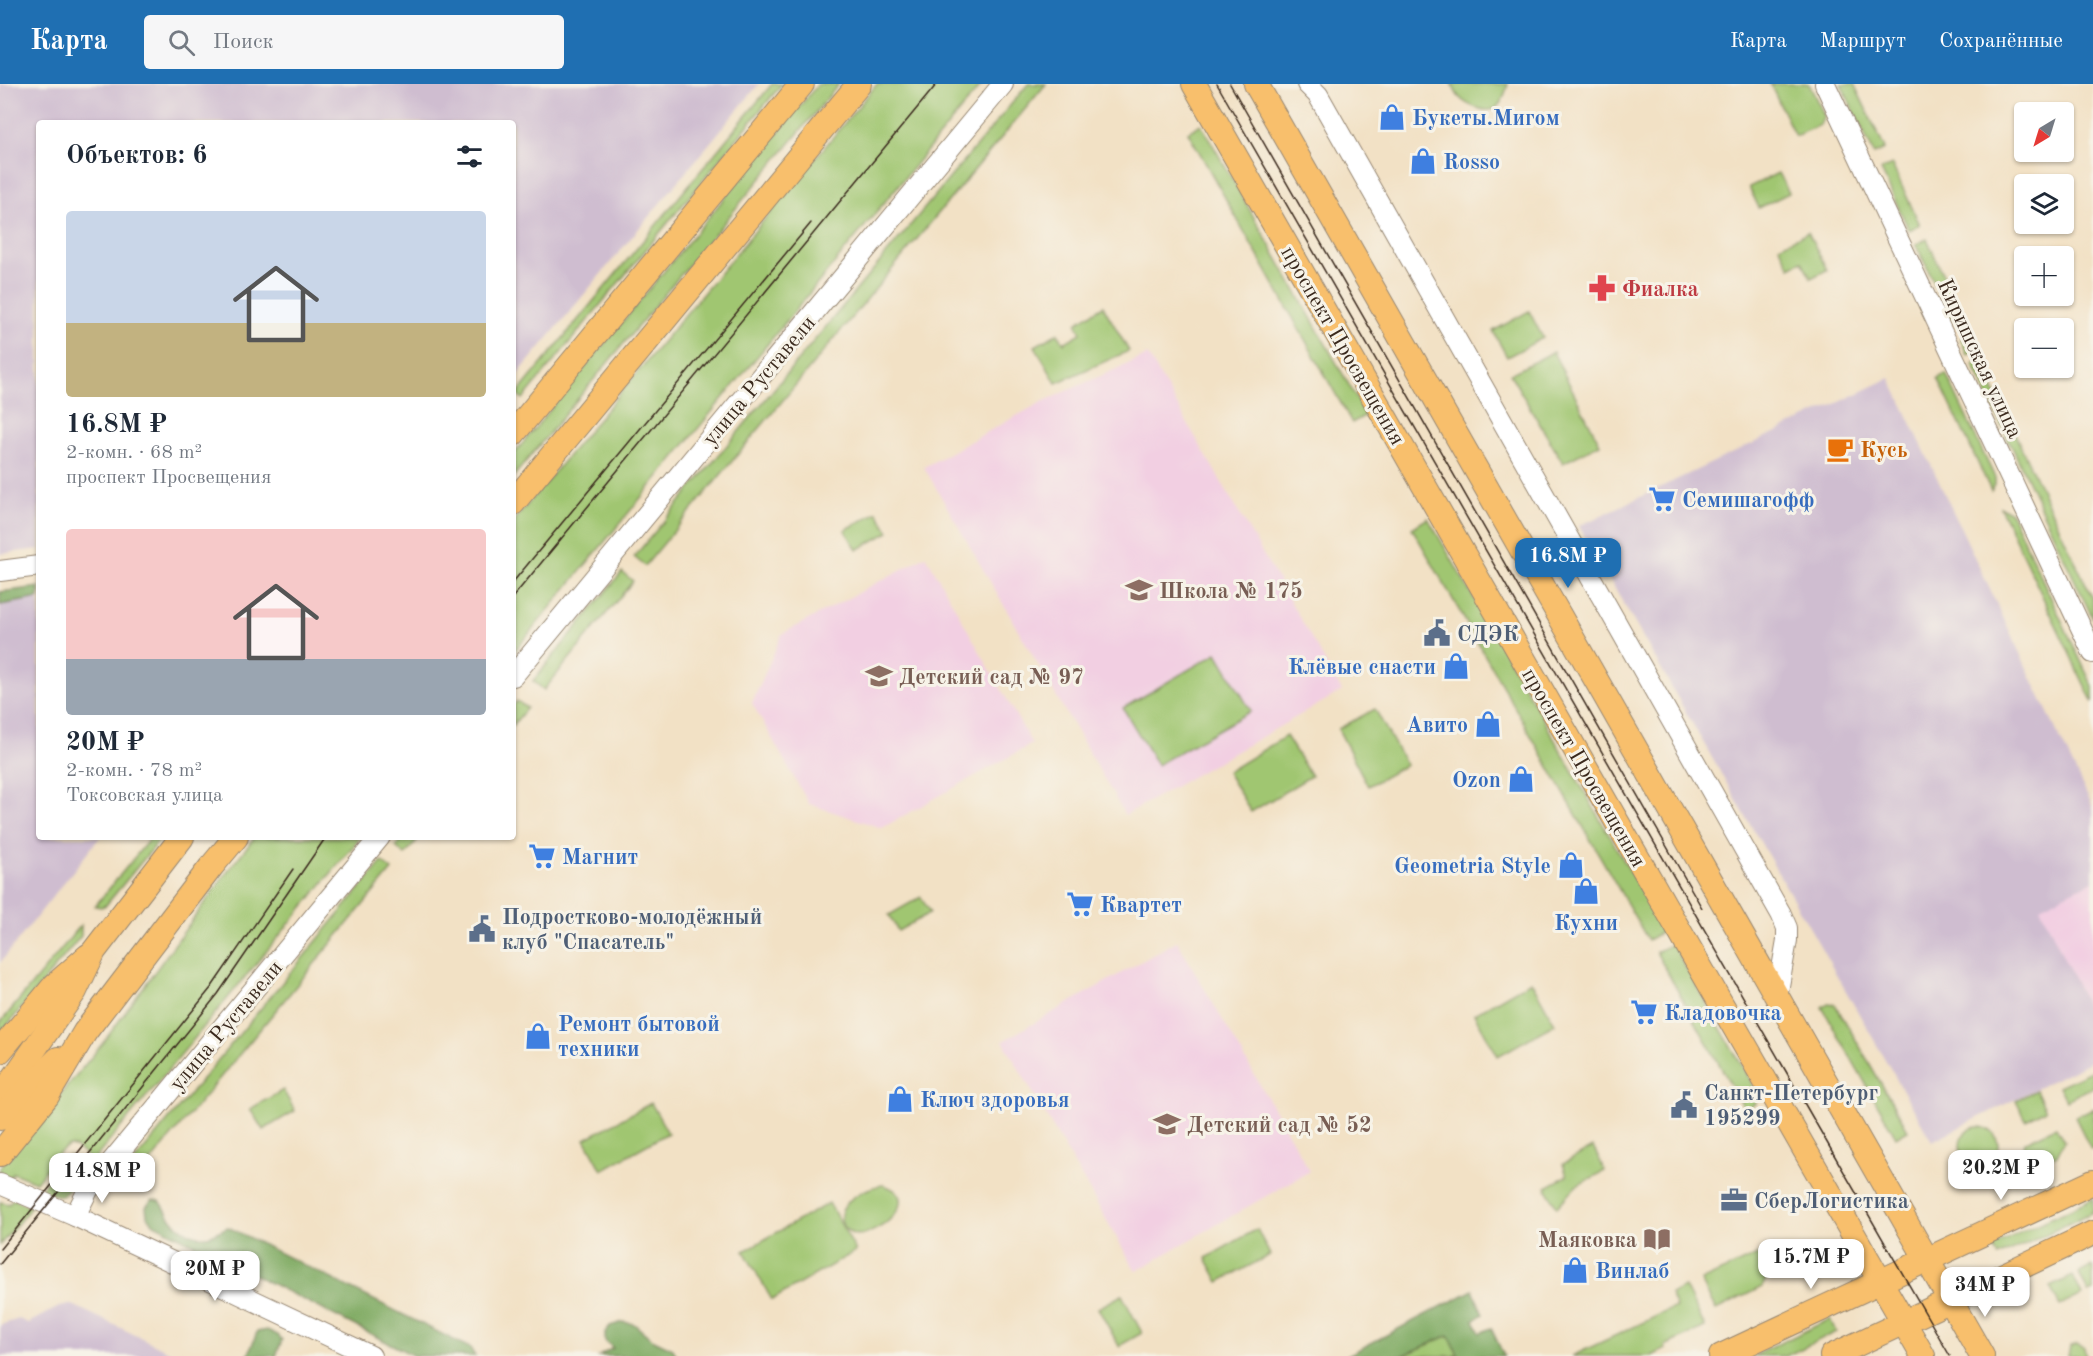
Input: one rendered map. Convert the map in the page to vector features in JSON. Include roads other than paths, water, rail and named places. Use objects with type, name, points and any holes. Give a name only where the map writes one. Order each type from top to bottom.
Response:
[{"type":"main road","points":[[516,430],[802,84]]},
{"type":"main road","points":[[516,498],[859,84]]},
{"type":"main road","name":"проспект Просвещения","points":[[1194,84],[1923,1356]]},
{"type":"main road","points":[[1256,84],[1982,1356]]},
{"type":"main road","points":[[0,1051],[55,985],[94,951],[180,840]]},
{"type":"main road","points":[[0,1154],[47,1096],[85,1032],[234,840]]},
{"type":"main road","points":[[0,1098],[75,992],[94,951]]},
{"type":"main road","points":[[0,1118],[85,1032]]},
{"type":"main road","points":[[1721,1356],[2093,1182]]},
{"type":"main road","points":[[1832,1356],[2093,1233]]},
{"type":"street","name":"улица Руставели","points":[[516,672],[1003,84]]},
{"type":"street","points":[[1307,84],[1318,95],[1781,914],[1787,928],[1787,940],[1777,997]]},
{"type":"street","name":"Киришская улица","points":[[1825,84],[2093,653]]},
{"type":"street","points":[[0,571],[36,566]]},
{"type":"street","name":"улица Руставели","points":[[75,1216],[88,1190],[378,840]]},
{"type":"street","points":[[0,1184],[75,1216],[371,1356]]},
{"type":"tram line","points":[[516,593],[937,84]]},
{"type":"tram line","points":[[1217,84],[1950,1356]]},
{"type":"tram line","points":[[1230,84],[1702,908]]},
{"type":"tram line","points":[[516,578],[811,223]]},
{"type":"tram line","points":[[0,1264],[218,994],[324,840]]},
{"type":"tram line","points":[[0,1249],[211,988],[293,869]]},
{"type":"place","name":"Букеты.Мигом","points":[[1392,117]]},
{"type":"place","name":"Rosso","points":[[1423,161]]},
{"type":"place","name":"Фиалка","points":[[1602,288]]},
{"type":"place","name":"Кусь","points":[[1840,449]]},
{"type":"place","name":"Семишагофф","points":[[1662,499]]},
{"type":"place","name":"Школа № 175","points":[[1139,590]]},
{"type":"place","name":"СДЭК","points":[[1437,633]]},
{"type":"place","name":"Клёвые снасти","points":[[1456,666]]},
{"type":"place","name":"Детский сад № 97","points":[[879,676]]},
{"type":"place","name":"Авито","points":[[1488,724]]},
{"type":"place","name":"Ozon","points":[[1521,779]]},
{"type":"place","name":"Магнит","points":[[542,856]]},
{"type":"place","name":"Geometria Style","points":[[1571,865]]},
{"type":"place","name":"Кухни","points":[[1586,891]]},
{"type":"place","name":"Квартет","points":[[1080,904]]},
{"type":"place","name":"Подростково-молодёжный клуб \"Спасатель\"","points":[[482,929]]},
{"type":"place","name":"Кладовочка","points":[[1644,1012]]},
{"type":"place","name":"Ремонт бытовой техники","points":[[538,1036]]},
{"type":"place","name":"Ключ здоровья","points":[[900,1099]]},
{"type":"place","name":"Санкт-Петербург 195299","points":[[1684,1105]]},
{"type":"place","name":"Детский сад № 52","points":[[1167,1124]]},
{"type":"place","name":"СберЛогистика","points":[[1734,1200]]},
{"type":"place","name":"Маяковка","points":[[1657,1239]]},
{"type":"place","name":"Винлаб","points":[[1575,1270]]}]
